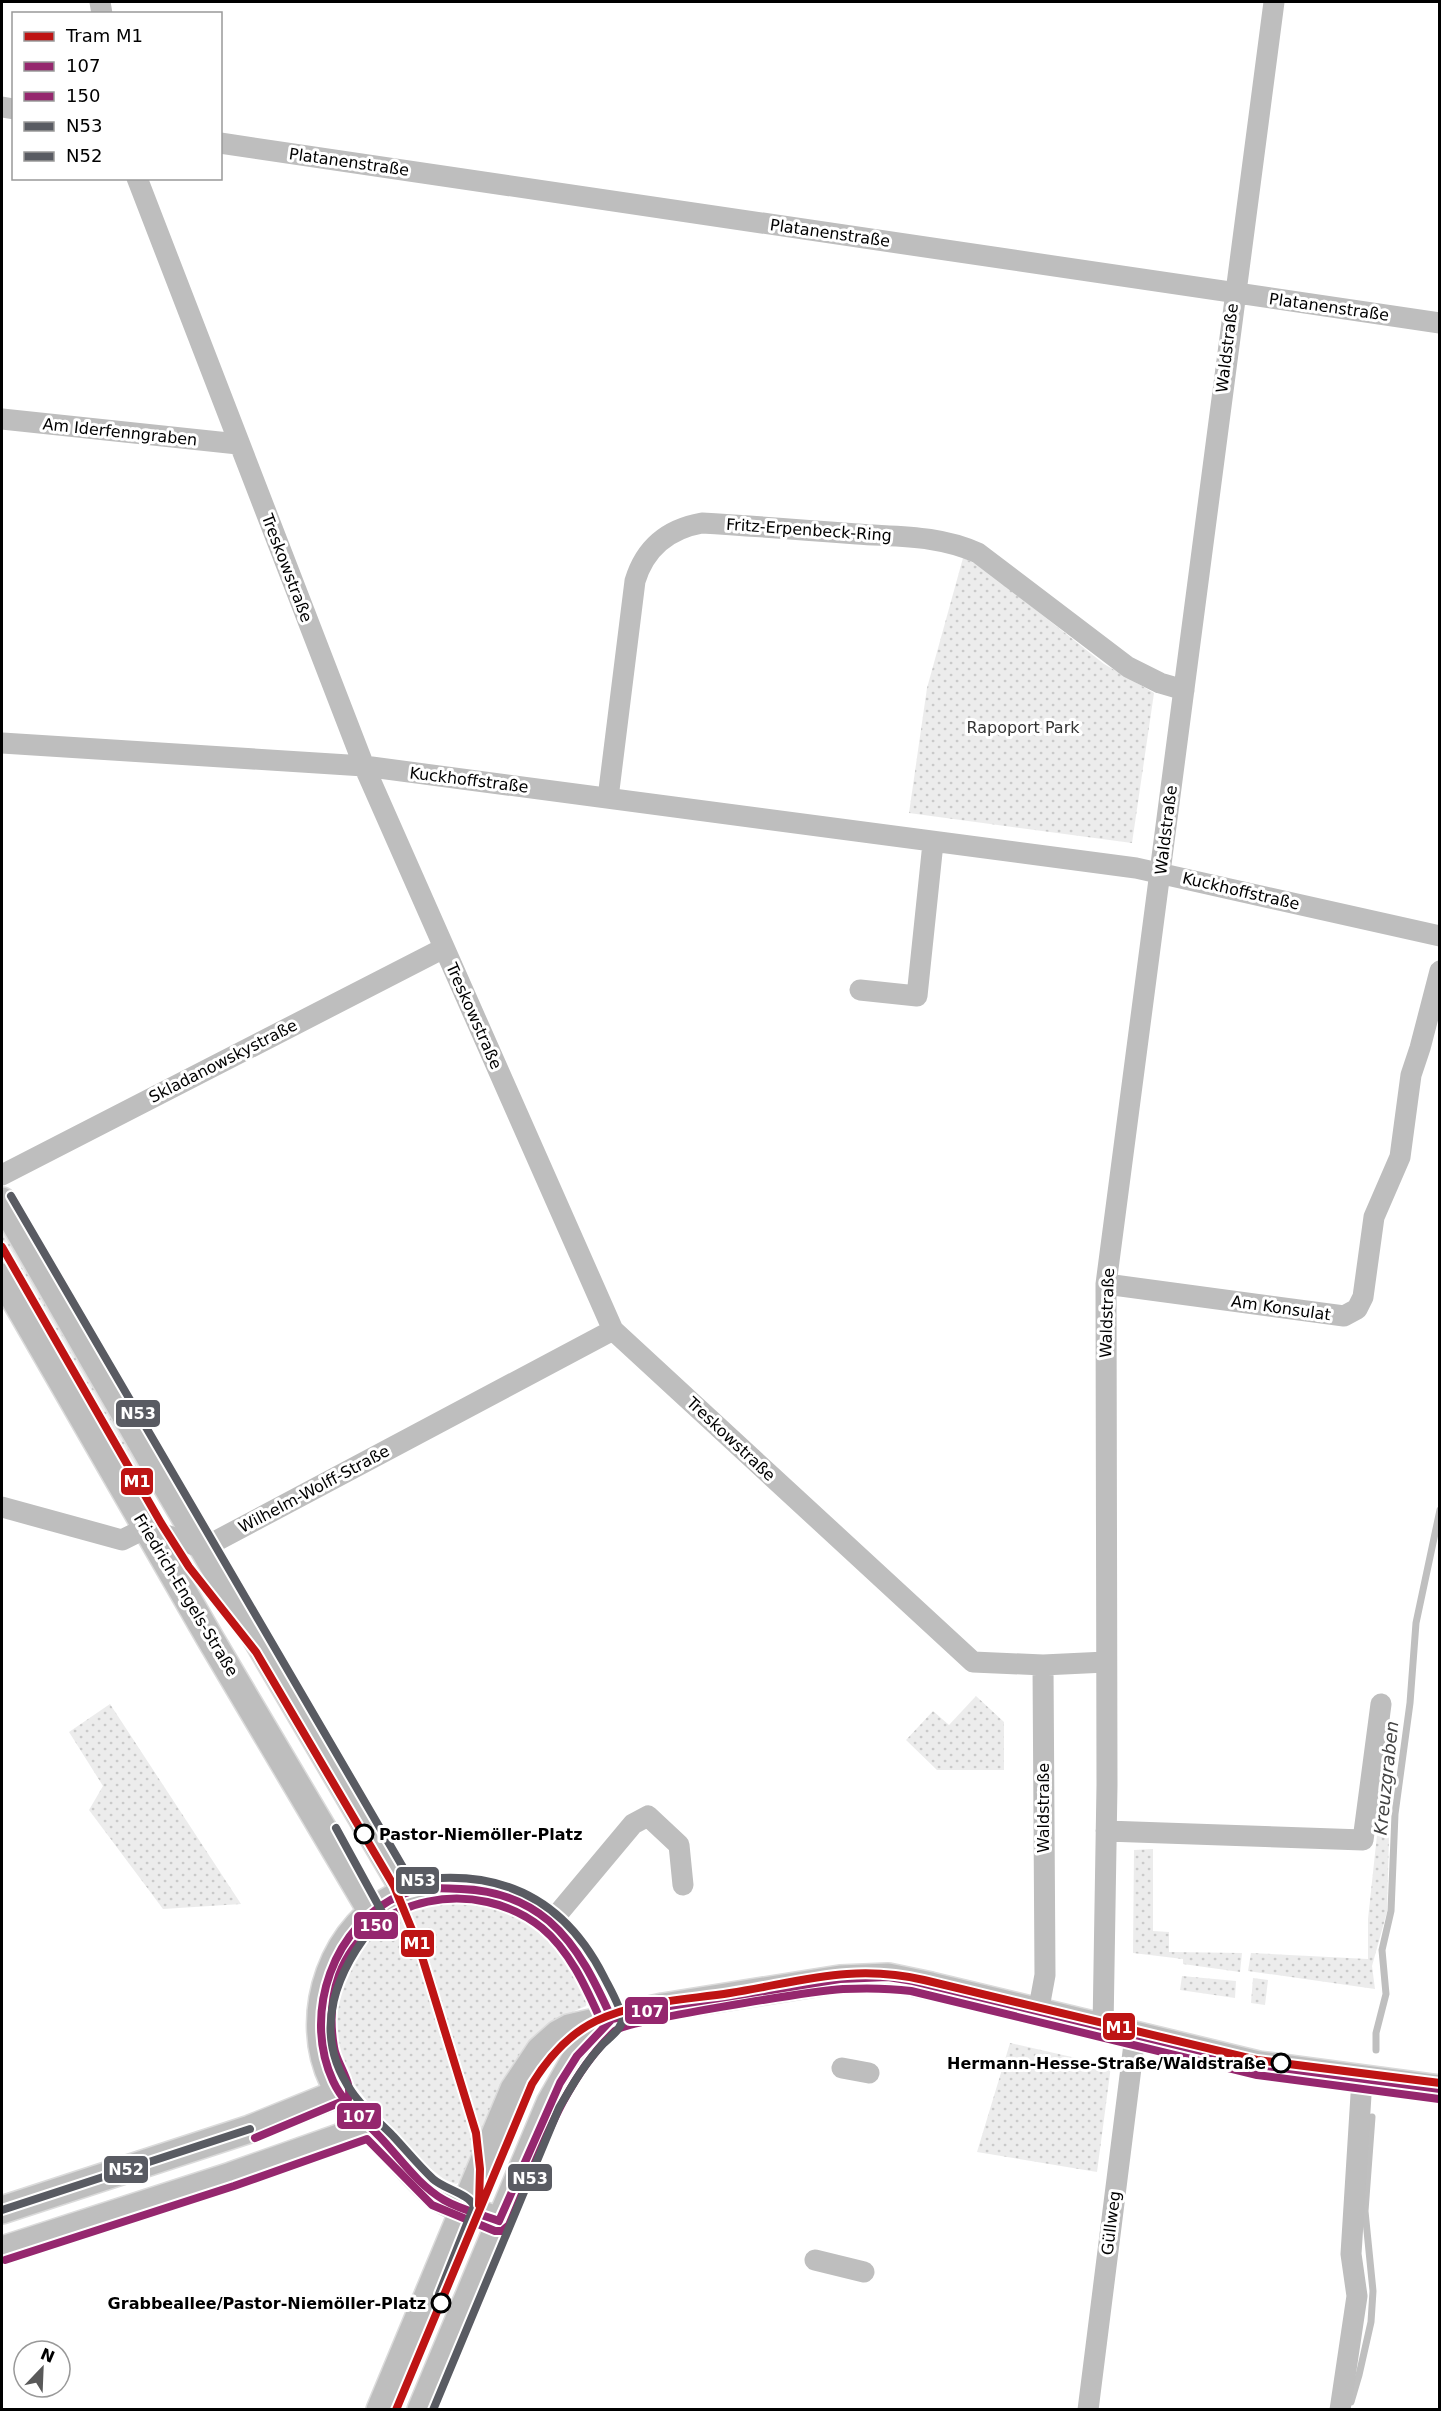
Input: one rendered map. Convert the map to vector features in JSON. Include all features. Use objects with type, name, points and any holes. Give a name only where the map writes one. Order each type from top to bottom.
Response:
[{"type":"main road","points":[[2,1201],[406,1893]]},
{"type":"main road","name":"Friedrich-Engels-Straße","points":[[2,1276],[146,1528],[372,1912]]},
{"type":"main road","points":[[499,2221],[438,2196],[339,2093],[325,2060],[320,2032],[323,1996],[339,1953],[359,1925],[372,1912],[406,1893],[425,1889],[484,1890],[523,1903],[551,1922],[564,1935],[578,1954],[612,2019]]},
{"type":"main road","points":[[380,2409],[513,2089],[540,2050],[564,2031],[663,2007],[861,1977],[888,1977],[913,1981],[1258,2065],[1440,2089]]},
{"type":"main road","points":[[421,2409],[499,2221],[560,2083],[582,2051],[612,2019]]},
{"type":"main road","points":[[2,2210],[250,2129],[339,2093]]},
{"type":"main road","points":[[2,2250],[231,2176],[370,2127]]},
{"type":"street","name":"Waldstraße","points":[[1103,2028],[1106,1831],[1106,1284],[1234,293],[1274,2]]},
{"type":"street","name":"Platanenstraße","points":[[222,143],[1440,323]]},
{"type":"street","name":"Treskowstraße","points":[[138,180],[364,766],[614,1330],[973,1662],[1043,1665]]},
{"type":"street","name":"Am Iderfenngraben","points":[[2,419],[238,444]]},
{"type":"street","name":"Fritz-Erpenbeck-Ring","points":[[608,798],[637,575],[655,544],[688,525],[702,523],[799,529],[928,538],[956,543],[978,553],[1128,667],[1160,683],[1184,690]]},
{"type":"street","name":"Kuckhoffstraße","points":[[2,743],[364,766],[933,843],[1136,868],[1440,936]]},
{"type":"street","points":[[860,990],[917,996],[933,843]]},
{"type":"street","name":"Skladanowskystraße","points":[[2,1175],[444,948]]},
{"type":"street","name":"Am Konsulat","points":[[1106,1284],[1344,1316],[1357,1309],[1363,1297],[1374,1216],[1400,1157],[1411,1075],[1440,971]]},
{"type":"street","name":"Wilhelm-Wolff-Straße","points":[[203,1548],[614,1330]]},
{"type":"street","points":[[2,1507],[122,1540],[146,1528],[203,1548]]},
{"type":"street","points":[[1043,1665],[1106,1662]]},
{"type":"street","name":"Waldstraße","points":[[1038,2013],[1045,1975],[1043,1665]]},
{"type":"street","points":[[1106,1831],[1363,1840],[1381,1704]]},
{"type":"street","points":[[551,1922],[633,1824],[648,1816],[679,1845],[683,1885]]},
{"type":"street","name":"Güllweg","points":[[1088,2409],[1135,2036]]},
{"type":"street","points":[[842,2068],[869,2073]]},
{"type":"street","points":[[1340,2409],[1357,2296],[1351,2254],[1362,2079]]},
{"type":"street","points":[[815,2260],[864,2272]]},
{"type":"green space","name":"Rapoport Park","points":[[963,558],[981,566],[1104,664],[1154,693],[1132,843],[909,813],[927,688]]},
{"type":"green space","points":[[2,1218],[145,1466],[136,1471],[2,1239]]},
{"type":"green space","points":[[976,1696],[1004,1722],[1004,1770],[937,1770],[906,1740],[933,1711],[949,1725]]},
{"type":"green space","points":[[110,1704],[241,1904],[163,1909],[89,1810],[103,1786],[69,1732]]},
{"type":"green space","points":[[1377,1835],[1389,1836],[1387,1912],[1372,1966],[1375,1989],[1248,1971],[1251,1953],[1368,1959],[1368,1919]]},
{"type":"green space","points":[[1153,1849],[1153,1931],[1169,1932],[1169,1952],[1242,1953],[1240,1972],[1183,1964],[1183,1959],[1133,1953],[1134,1850]]},
{"type":"green space","points":[[468,1899],[518,1912],[558,1941],[588,1998],[586,2006],[560,2019],[521,2057],[494,2104],[462,2181],[456,2184],[445,2180],[431,2169],[381,2117],[357,2088],[340,2059],[334,2038],[333,2017],[336,1995],[343,1974],[367,1937],[383,1922],[417,1905],[434,1901]]},
{"type":"green space","points":[[1182,1976],[1236,1981],[1235,1998],[1180,1990]]},
{"type":"green space","points":[[1253,1978],[1268,1980],[1265,2005],[1251,2003]]},
{"type":"green space","points":[[1010,2043],[1111,2066],[1097,2172],[977,2152]]},
{"type":"waterway","name":"Kreuzgraben","points":[[1376,2050],[1376,2033],[1386,1994],[1382,1950],[1391,1911],[1395,1814],[1410,1703],[1416,1623],[1440,1510]]},
{"type":"waterway","name":"Kreuzgraben","points":[[1351,2402],[1371,2322],[1373,2291],[1365,2211],[1372,2117]]},
{"type":"tram line","name":"M1","points":[[2,1247],[161,1523],[189,1567],[256,1652],[394,1886],[419,1947],[476,2133],[480,2169],[479,2205]]},
{"type":"tram line","name":"M1","points":[[396,2410],[532,2084],[552,2056],[568,2040],[586,2026],[612,2014],[645,2005],[826,1976],[873,1973],[898,1975],[1257,2060],[1440,2083]]},
{"type":"transit line","name":"N53","points":[[11,1196],[411,1881],[443,1878],[473,1879],[500,1884],[526,1894],[549,1908],[588,1950],[620,2010],[622,2019],[620,2026],[590,2059],[559,2108],[433,2410]]},
{"type":"transit line","name":"N53","points":[[336,1828],[382,1912],[351,1958],[334,2001],[331,2023],[332,2046],[339,2069],[361,2104],[428,2174],[438,2183],[467,2198],[474,2206],[439,2294]]},
{"type":"transit line","name":"107","points":[[499,2221],[451,2203],[426,2187],[354,2111],[337,2089],[324,2055],[321,2028],[323,2000],[330,1973],[342,1948],[358,1926],[379,1908],[403,1894],[439,1888],[485,1891],[508,1897],[529,1907],[560,1931],[586,1967],[612,2019]]},
{"type":"transit line","name":"150","points":[[255,2138],[348,2099],[349,2087],[335,2053],[333,2038],[332,2011],[336,1984],[354,1948],[374,1926],[400,1911],[428,1902],[458,1899],[488,1902],[516,1912],[542,1928],[562,1948],[577,1972],[602,2023]]},
{"type":"transit line","name":"107","points":[[499,2221],[560,2083],[577,2056],[612,2019],[663,2007],[840,1979],[888,1977],[913,1981],[1259,2065],[1440,2089]]},
{"type":"transit line","name":"150","points":[[5,2260],[234,2186],[367,2139],[432,2205],[495,2231],[502,2231],[509,2225],[565,2097],[596,2051],[615,2031],[627,2026],[685,2013],[843,1989],[911,1991],[1257,2075],[1439,2099]]},
{"type":"transit line","name":"N52","points":[[2,2210],[250,2129]]},
{"type":"place","name":"Pastor-Niemöller-Platz","points":[[364,1834]]},
{"type":"place","name":"Hermann-Hesse-Straße/Waldstraße","points":[[1281,2063]]},
{"type":"place","name":"Grabbeallee/Pastor-Niemöller-Platz","points":[[441,2303]]}]
